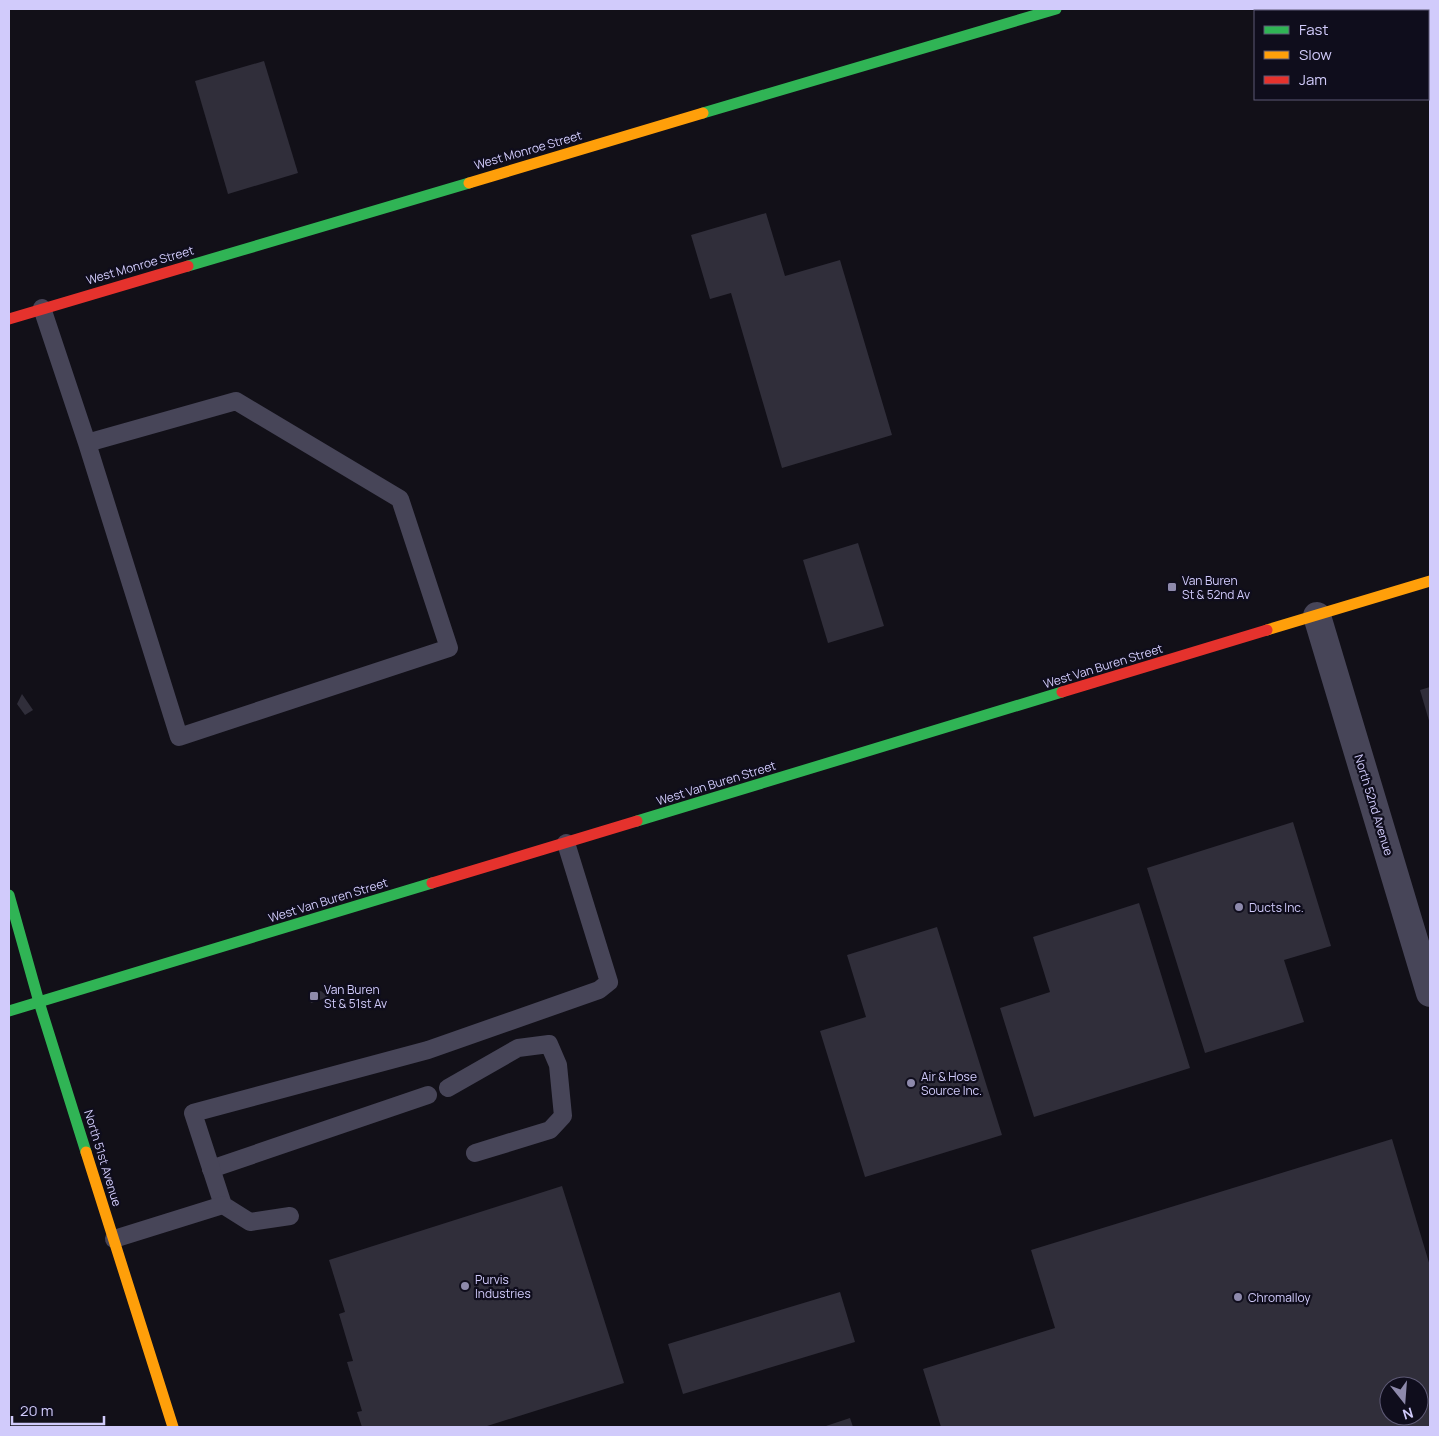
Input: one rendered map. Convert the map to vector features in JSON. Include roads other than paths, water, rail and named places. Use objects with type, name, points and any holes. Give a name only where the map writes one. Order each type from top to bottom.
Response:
[{"type":"main road","name":"West Monroe Street","points":[[9,318],[1056,9]]},
{"type":"main road","name":"West Van Buren Street","points":[[9,1011],[1318,616],[1430,580]]},
{"type":"main road","name":"North 51st Avenue","points":[[9,895],[39,1002],[173,1427]]},
{"type":"street","name":"North 52nd Avenue","points":[[1318,616],[1430,994]]},
{"type":"lane","points":[[42,308],[87,443],[179,737],[449,648],[400,499],[236,401],[87,443]]},
{"type":"lane","points":[[290,1216],[250,1222],[223,1205],[193,1113],[428,1050],[600,990],[609,982],[566,842]]},
{"type":"lane","points":[[448,1088],[518,1048],[549,1044],[558,1065],[563,1116],[550,1130],[476,1153]]},
{"type":"lane","points":[[211,1169],[428,1095]]},
{"type":"lane","points":[[114,1239],[223,1205]]},
{"type":"place","name":"Van Buren St & 52nd Av","points":[[1172,587]]},
{"type":"place","name":"Ducts Inc.","points":[[1239,907]]},
{"type":"place","name":"Van Buren St & 51st Av","points":[[314,996]]},
{"type":"place","name":"Air & Hose Source Inc.","points":[[911,1083]]},
{"type":"place","name":"Purvis Industries","points":[[465,1286]]},
{"type":"place","name":"Chromalloy","points":[[1238,1297]]}]
